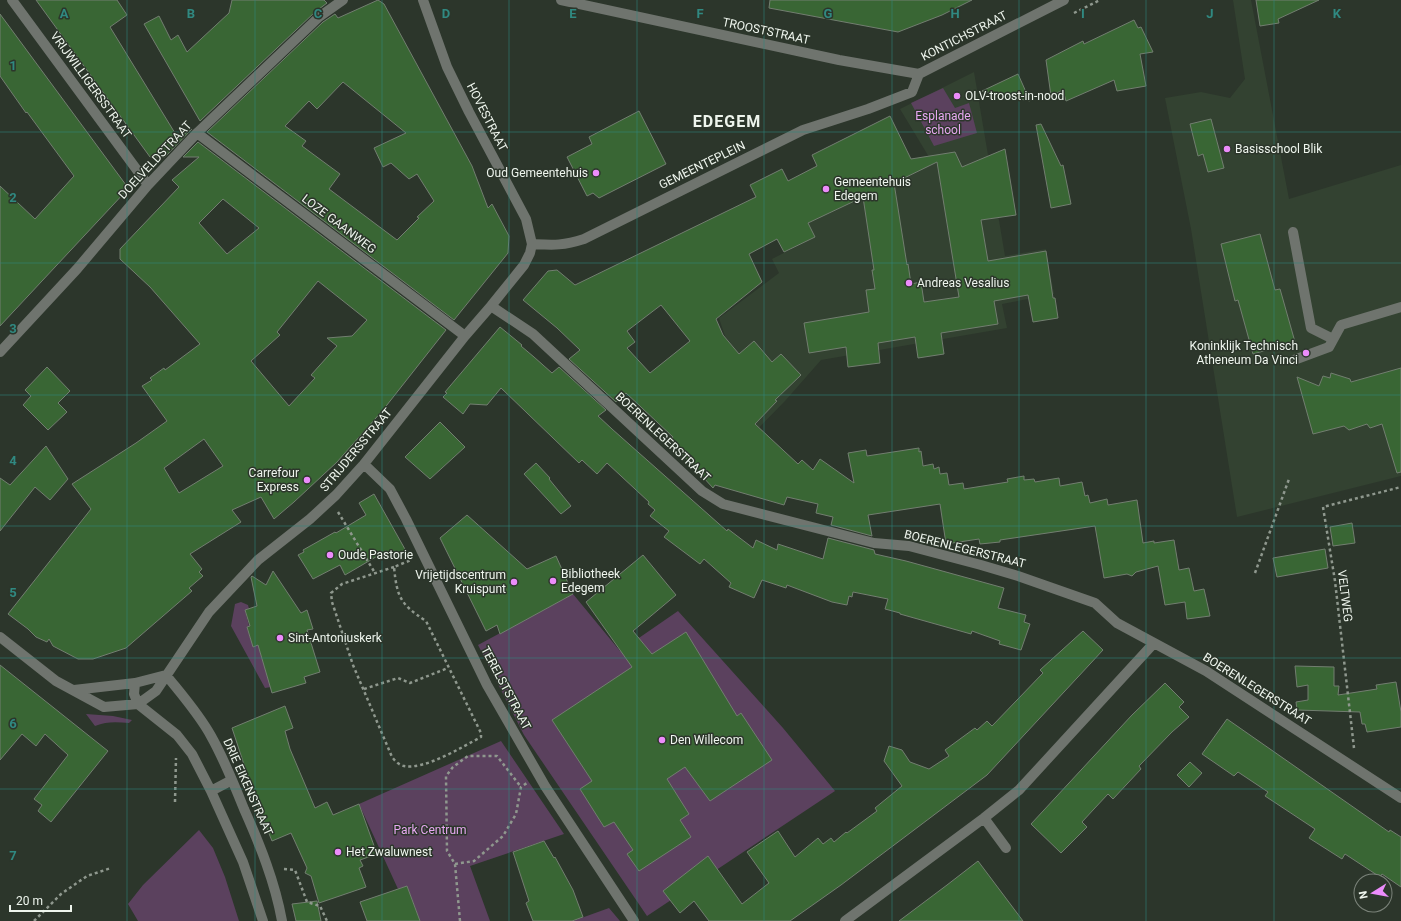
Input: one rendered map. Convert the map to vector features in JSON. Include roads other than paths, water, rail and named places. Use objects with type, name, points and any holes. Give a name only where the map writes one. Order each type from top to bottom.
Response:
[{"type":"street","name":"VRIJWILLIGERSSTRAAT","points":[[12,0],[148,185]]},
{"type":"street","name":"DOELVELDSTRAAT","points":[[0,352],[77,269],[148,185],[197,133],[319,17],[343,0]]},
{"type":"street","name":"HOVESTRAAT","points":[[423,0],[447,67],[472,118],[526,219],[532,244]]},
{"type":"street","name":"TROOSTSTRAAT","points":[[560,0],[839,60],[918,74]]},
{"type":"street","name":"KONTICHSTRAAT","points":[[918,74],[1059,1]]},
{"type":"street","name":"GEMEENTEPLEIN","points":[[532,244],[558,246],[584,239],[803,130],[868,110],[912,92],[918,74]]},
{"type":"street","name":"LOZE GAANWEG","points":[[197,133],[465,336]]},
{"type":"street","points":[[1292,232],[1311,328],[1333,339]]},
{"type":"street","name":"STRIJDERSSTRAAT","points":[[138,704],[156,691],[209,612],[258,560],[310,519],[331,500],[364,464],[465,336],[524,265],[530,253],[532,244]]},
{"type":"street","name":"BOERENLEGERSTRAAT","points":[[491,306],[533,334],[702,491],[723,504],[874,543],[909,546],[1018,576],[1095,604],[1117,623],[1206,671],[1401,798]]},
{"type":"street","points":[[1294,360],[1329,347],[1341,325],[1401,307]]},
{"type":"street","name":"TERELSTSTRAAT","points":[[364,464],[390,489],[487,685],[538,775],[634,921]]},
{"type":"street","points":[[0,637],[56,681],[104,707],[138,704]]},
{"type":"street","points":[[845,921],[984,818],[1019,790],[1154,643]]},
{"type":"street","points":[[74,690],[135,684],[166,675]]},
{"type":"street","name":"DRIE EIKENSTRAAT","points":[[166,675],[211,736],[232,780],[265,857],[282,921]]},
{"type":"street","points":[[135,684],[134,694],[138,704],[177,735],[192,754],[211,791],[242,862],[263,921]]},
{"type":"street","points":[[211,791],[232,780]]},
{"type":"street","points":[[984,818],[1006,848]]},
{"type":"place","name":"OLV-troost-in-nood","points":[[957,96]]},
{"type":"place","name":"Basisschool Blik","points":[[1227,149]]},
{"type":"place","name":"Oud Gemeentehuis","points":[[596,173]]},
{"type":"place","name":"Gemeentehuis Edegem","points":[[826,189]]},
{"type":"place","name":"Andreas Vesalius","points":[[909,283]]},
{"type":"place","name":"Koninklijk Technisch Atheneum Da Vinci","points":[[1306,353]]},
{"type":"place","name":"Carrefour Express","points":[[307,480]]},
{"type":"place","name":"Oude Pastorie","points":[[330,555]]},
{"type":"place","name":"Bibliotheek Edegem","points":[[553,581]]},
{"type":"place","name":"Vrijetijdscentrum Kruispunt","points":[[514,582]]},
{"type":"place","name":"Sint-Antoniuskerk","points":[[280,638]]},
{"type":"place","name":"Den Willecom","points":[[662,740]]},
{"type":"place","name":"Het Zwaluwnest","points":[[338,852]]},
{"type":"district","name":"EDEGEM","points":[[727,121]]},
{"type":"park label","name":"Esplanade school","points":[[943,123]]},
{"type":"park label","name":"Park Centrum","points":[[430,830]]}]
